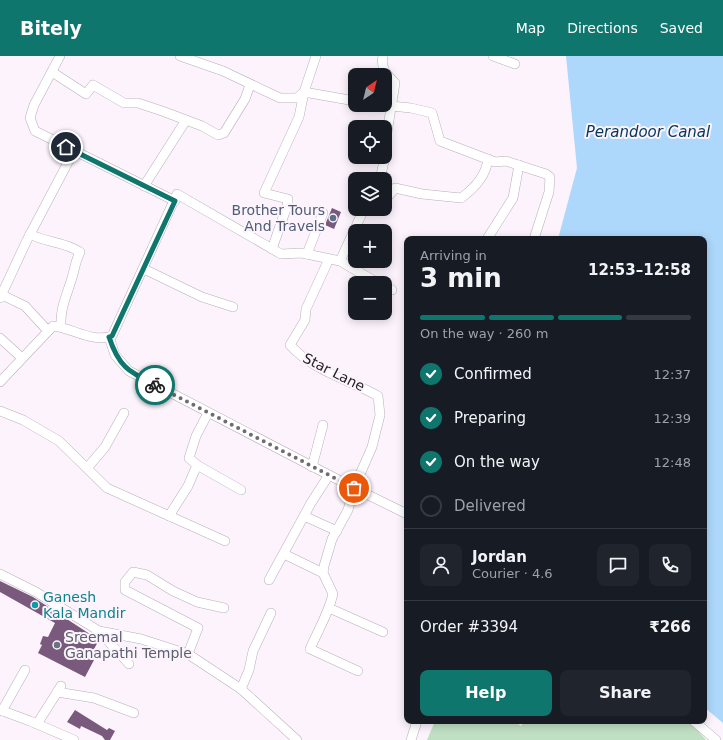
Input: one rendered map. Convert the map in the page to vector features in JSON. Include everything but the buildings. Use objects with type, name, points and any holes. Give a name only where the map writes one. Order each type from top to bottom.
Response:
[{"type":"street","points":[[60,56],[34,105],[30,118],[35,131],[175,201]]},
{"type":"street","points":[[180,56],[207,60],[223,71],[280,98],[297,98],[304,92]]},
{"type":"street","points":[[272,249],[288,199],[264,193],[299,118],[304,92],[316,56]]},
{"type":"street","points":[[383,56],[382,62],[384,68]]},
{"type":"street","points":[[493,56],[515,64]]},
{"type":"street","points":[[52,72],[86,94],[93,85],[124,104],[138,103],[186,120],[218,135],[224,133],[245,99],[250,85]]},
{"type":"street","points":[[392,80],[395,83],[392,90]]},
{"type":"street","points":[[304,92],[348,100]]},
{"type":"street","points":[[392,106],[432,113],[440,141],[495,162],[506,161],[546,174],[550,177],[549,192],[535,236]]},
{"type":"street","points":[[144,186],[186,120]]},
{"type":"street","points":[[48,330],[25,306],[1,297],[30,234],[74,151]]},
{"type":"street","points":[[392,192],[395,188],[422,194],[461,198],[474,189],[487,168],[488,159]]},
{"type":"street","points":[[489,236],[513,198],[519,165]]},
{"type":"street","points":[[0,382],[53,326],[62,327],[102,340],[112,336],[144,269],[177,194],[282,254],[307,254],[329,259],[340,262],[365,276]]},
{"type":"street","points":[[307,254],[323,213]]},
{"type":"street","points":[[340,262],[361,216]]},
{"type":"street","points":[[30,234],[40,240],[55,241],[72,246],[80,252],[74,265],[72,281],[64,299],[60,315],[62,327]]},
{"type":"street","name":"Star Lane","points":[[329,259],[306,309],[305,320],[290,346],[299,356],[323,370],[363,387],[378,396],[380,415],[372,447],[354,488]]},
{"type":"street","points":[[144,269],[202,297],[233,307]]},
{"type":"street","points":[[109,337],[115,355],[129,371],[312,467],[404,513]]},
{"type":"street","points":[[0,338],[22,358]]},
{"type":"street","points":[[0,411],[23,420],[59,441],[88,467],[107,488],[225,541]]},
{"type":"street","points":[[208,412],[196,436],[189,458],[197,465],[241,490]]},
{"type":"street","points":[[88,467],[104,447],[124,413]]},
{"type":"street","points":[[312,467],[324,425]]},
{"type":"street","points":[[169,516],[188,486],[197,465]]},
{"type":"street","points":[[269,580],[304,516],[329,475]]},
{"type":"street","points":[[323,573],[332,539],[348,510],[354,488]]},
{"type":"street","points":[[304,516],[337,531]]},
{"type":"street","points":[[284,554],[323,573],[333,594],[329,608],[310,649],[358,671]]},
{"type":"street","points":[[188,654],[198,628],[126,590],[125,582],[133,572],[147,575],[179,594],[197,602],[224,608]]},
{"type":"street","points":[[0,574],[36,592],[99,631],[129,664]]},
{"type":"street","points":[[329,608],[383,632]]},
{"type":"street","points":[[241,689],[249,670],[253,651],[271,613]]},
{"type":"street","points":[[99,631],[142,639],[188,654],[241,689],[297,740]]},
{"type":"street","points":[[25,670],[1,711],[37,724],[69,739]]},
{"type":"street","points":[[37,724],[59,689],[94,698],[134,713]]},
{"type":"street","points":[[411,740],[416,724]]},
{"type":"street","points":[[697,724],[716,740]]},
{"type":"green space","points":[[434,724],[518,724],[521,726],[522,724],[693,724],[706,740],[427,740]]},
{"type":"water","name":"Perandoor Canal","points":[[566,56],[723,56],[723,723],[707,710],[707,236],[559,236],[577,168]]},
{"type":"way so far","points":[[155,385],[354,488]]},
{"type":"place","name":"Brother Tours And Travels","points":[[333,218]]},
{"type":"place","name":"Ganesh Kala Mandir","points":[[35,605]]},
{"type":"place","name":"Sreemal Ganapathi Temple","points":[[57,645]]},
{"type":"route","points":[[66,147],[175,201],[112,336],[109,337],[115,355],[129,371],[155,385]]}]
